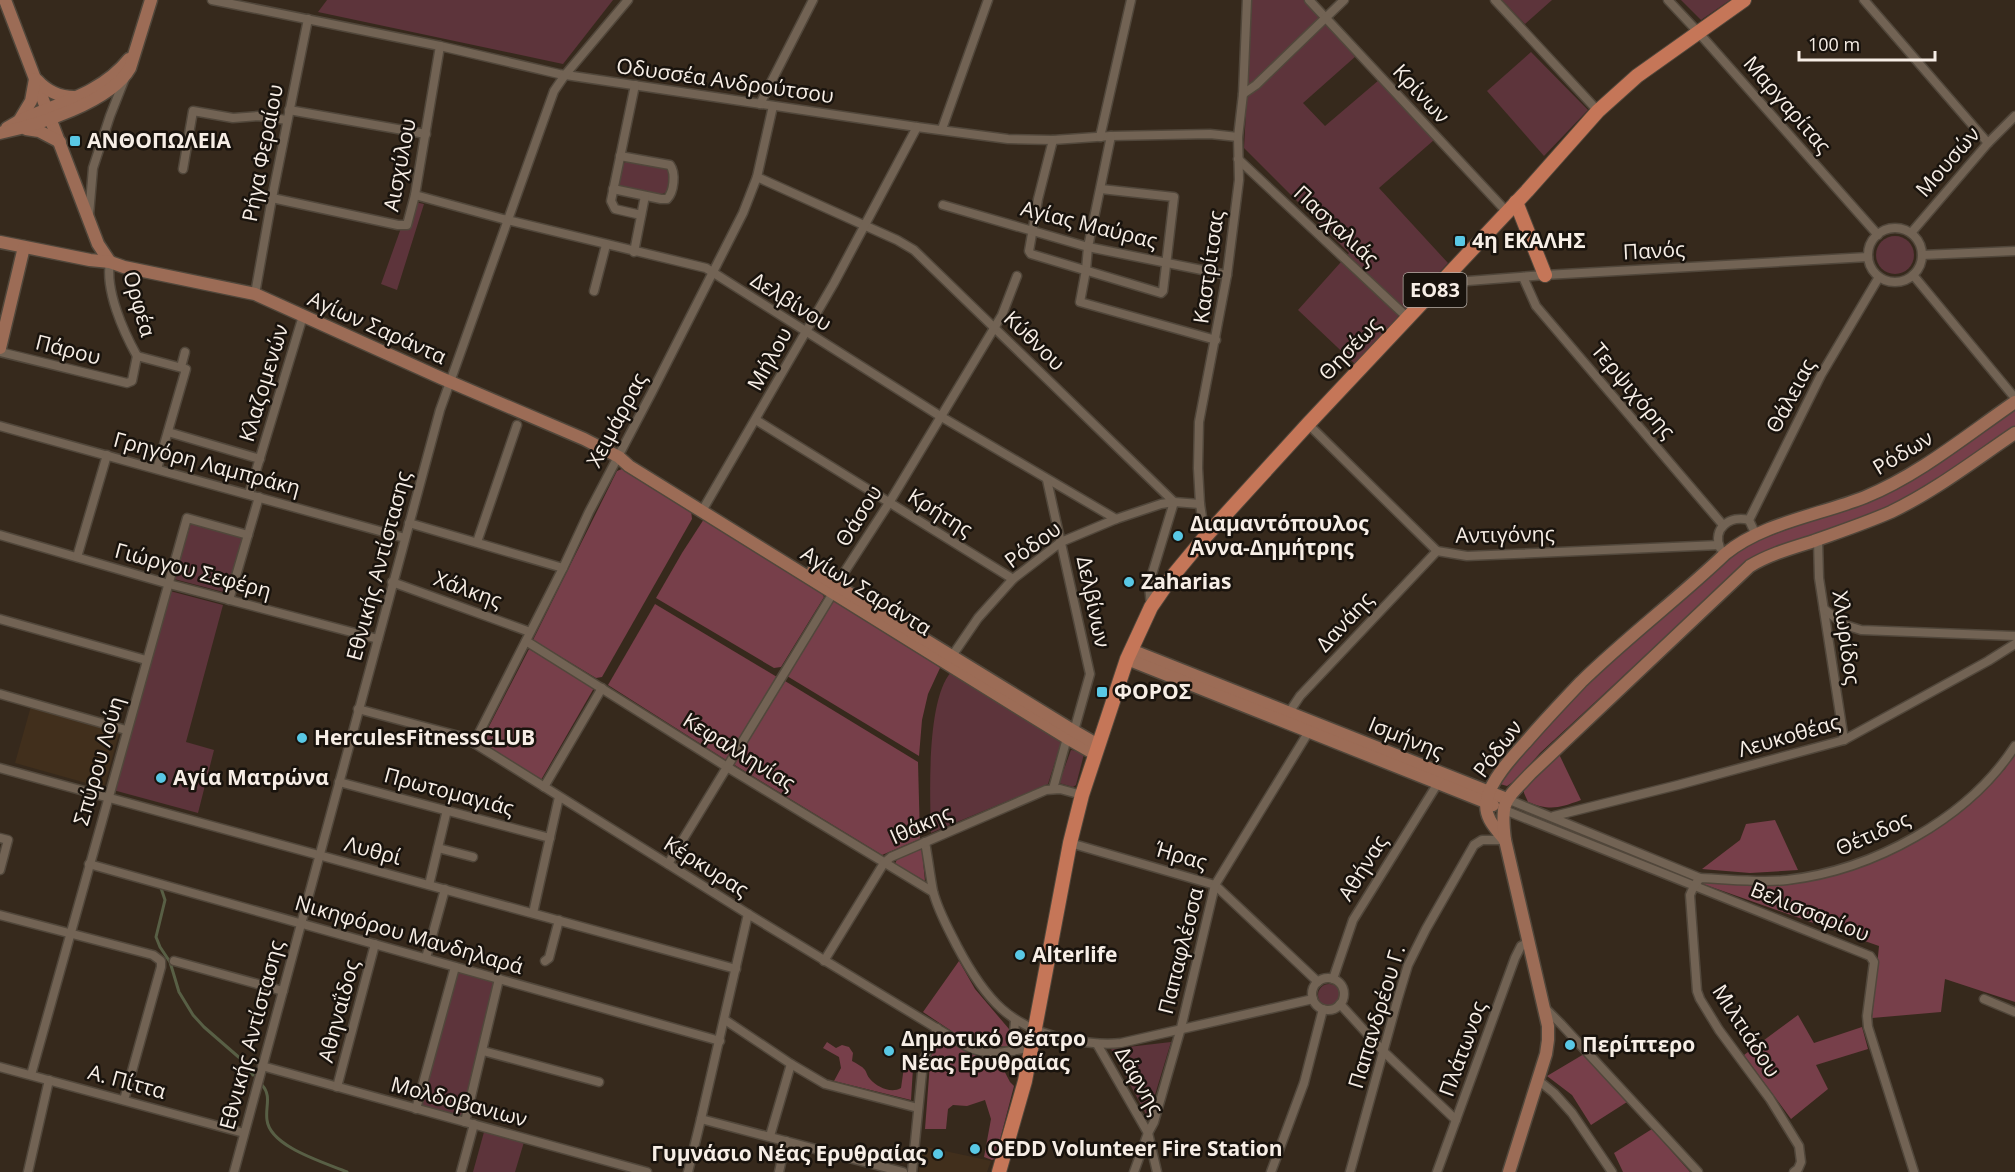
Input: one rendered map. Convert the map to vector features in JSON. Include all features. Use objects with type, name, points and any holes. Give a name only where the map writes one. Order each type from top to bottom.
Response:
[{"type":"main road","name":"Θησέως","points":[[1129,655],[1151,608],[1171,578],[1205,537],[1442,283],[1598,111],[1637,76],[1744,0]]},
{"type":"main road","points":[[1511,207],[1545,274]]},
{"type":"main road","name":"ΕΟ83","points":[[999,1172],[1019,1106],[1070,843],[1082,795],[1129,655]]},
{"type":"street","points":[[5,0],[88,219],[101,251],[110,261]]},
{"type":"street","points":[[88,219],[93,168],[110,116],[130,68],[151,0]]},
{"type":"street","name":"Οδυσσέα Ανδρούτσου","points":[[212,0],[440,46],[565,75],[917,127],[1008,139],[1053,140],[1210,134],[1238,137]]},
{"type":"street","name":"Εθνικής Αντίστασης","points":[[234,1172],[392,582],[449,381],[554,91],[628,0]]},
{"type":"street","points":[[760,104],[813,0]]},
{"type":"street","points":[[942,129],[988,0]]},
{"type":"street","points":[[1100,137],[1131,0]]},
{"type":"street","name":"Καστρίτσας","points":[[1205,537],[1198,468],[1199,422],[1227,275],[1239,180],[1238,137],[1243,94],[1247,0]]},
{"type":"street","name":"Κρίνων","points":[[1309,0],[1511,207]]},
{"type":"street","points":[[1243,94],[1256,85],[1344,0]]},
{"type":"street","points":[[1495,0],[1598,111]]},
{"type":"street","name":"Μαργαρίτας","points":[[1668,0],[1878,235]]},
{"type":"street","points":[[1864,0],[1988,142]]},
{"type":"street","name":"Ρήγα Φεραίου","points":[[255,294],[308,19]]},
{"type":"street","name":"Αισχύλου","points":[[272,198],[407,225],[415,195],[440,46]]},
{"type":"street","points":[[0,133],[48,113],[109,80],[129,60],[135,48]]},
{"type":"street","points":[[48,113],[99,97],[125,77]]},
{"type":"street","points":[[35,78],[59,95],[78,97]]},
{"type":"street","points":[[20,125],[31,101],[35,78]]},
{"type":"street","points":[[634,85],[611,201],[615,209],[641,215]]},
{"type":"street","name":"Χειμάρρας","points":[[474,743],[589,512],[743,213],[758,177],[773,106]]},
{"type":"street","points":[[289,110],[426,134]]},
{"type":"street","points":[[183,169],[193,111],[232,118],[258,116],[287,120]]},
{"type":"street","name":"Μουσών","points":[[1911,233],[1988,142],[2015,116]]},
{"type":"street","points":[[20,125],[39,130],[60,142]]},
{"type":"street","name":"Μήλου","points":[[704,508],[834,283],[917,127]]},
{"type":"street","points":[[1111,136],[1088,247],[1080,302],[1216,340]]},
{"type":"street","points":[[1053,140],[1032,230],[1029,247],[1031,254],[1158,292],[1163,291],[1174,197],[1101,189]]},
{"type":"street","points":[[613,189],[645,196],[669,198],[674,172],[672,168],[666,164],[620,156]]},
{"type":"street","name":"Πασχαλιάς","points":[[1238,159],[1408,318]]},
{"type":"street","name":"Κύθνου","points":[[758,177],[914,250],[1174,502]]},
{"type":"street","name":"Δελβίνου","points":[[415,195],[606,245],[699,266],[712,272],[940,416],[1116,519]]},
{"type":"street","points":[[634,252],[645,196]]},
{"type":"street","name":"Αγίας Μαύρας","points":[[943,205],[1088,247],[1227,275]]},
{"type":"street","points":[[1888,229],[1900,229],[1911,233],[1919,243],[1922,255],[1920,266],[1913,275],[1903,281],[1890,282],[1879,277],[1868,257],[1872,241],[1888,229]]},
{"type":"street","points":[[0,242],[24,247],[0,350]]},
{"type":"street","points":[[594,291],[606,245]]},
{"type":"street","name":"Αγίων Σαράντα","points":[[24,247],[90,260],[110,261],[124,267],[255,294],[584,439],[619,457],[631,460],[834,589],[1070,735],[1097,749]]},
{"type":"street","points":[[1922,255],[2015,251]]},
{"type":"street","name":"Πανός","points":[[1442,283],[1545,274],[1868,257]]},
{"type":"street","name":"Ορφέα","points":[[110,261],[108,279],[136,356]]},
{"type":"street","points":[[1913,275],[2015,400]]},
{"type":"street","name":"Θάσου","points":[[668,864],[994,328],[1009,299],[1017,276]]},
{"type":"street","name":"Τερψιχόρης","points":[[1522,277],[1536,306],[1723,525]]},
{"type":"street","name":"Θάλειας","points":[[1749,520],[1821,375],[1879,277]]},
{"type":"street","name":"Κλαζομενών","points":[[249,494],[303,316]]},
{"type":"street","name":"Πάρου","points":[[0,350],[127,383],[132,381],[136,356]]},
{"type":"street","points":[[157,469],[168,432],[185,352]]},
{"type":"street","points":[[136,356],[183,368]]},
{"type":"street","name":"Ρόδων","points":[[1505,840],[1492,825],[1488,816],[1487,797],[1518,750],[1582,682],[1722,549],[1733,547],[1756,535],[1864,498],[1894,484],[2015,400]]},
{"type":"street","name":"Κρήτης","points":[[756,420],[1013,579]]},
{"type":"street","name":"Αντιγόνης","points":[[1308,424],[1437,551],[1467,556],[1722,549]]},
{"type":"street","points":[[477,543],[517,425]]},
{"type":"street","name":"Γρηγόρη Λαμπράκη","points":[[0,426],[405,538]]},
{"type":"street","points":[[168,432],[260,459]]},
{"type":"street","name":"Ρόδων","points":[[1505,840],[1505,804],[1539,765],[1750,566],[1763,558],[1818,540],[1917,499],[2015,433]]},
{"type":"street","points":[[77,558],[107,455]]},
{"type":"street","name":"Δελβίνων","points":[[1047,480],[1090,674],[1053,789]]},
{"type":"street","points":[[229,600],[259,497]]},
{"type":"street","points":[[1151,608],[1149,584],[1174,502]]},
{"type":"street","name":"Ρόδου","points":[[952,656],[978,618],[1013,579],[1062,542],[1116,519],[1161,504],[1174,502],[1200,504]]},
{"type":"street","name":"Σπύρου Λούη","points":[[31,1075],[187,518],[248,535]]},
{"type":"street","points":[[1722,549],[1718,534],[1723,525],[1732,520],[1749,520],[1756,535]]},
{"type":"street","points":[[409,523],[563,568]]},
{"type":"street","name":"Γιώργου Σεφέρη","points":[[0,535],[169,584],[378,639]]},
{"type":"street","name":"Χλωρίδος","points":[[1818,540],[1823,609],[1844,740]]},
{"type":"street","name":"Δανάης","points":[[1286,717],[1300,696],[1437,551]]},
{"type":"street","name":"Χάλκης","points":[[392,582],[528,637]]},
{"type":"street","name":"Αγίων Σαράντα","points":[[834,589],[952,656],[1070,735]]},
{"type":"street","points":[[1823,609],[1845,626],[1861,630],[2015,636]]},
{"type":"street","points":[[0,618],[146,660]]},
{"type":"street","name":"Κεφαλληνίας","points":[[528,637],[602,688],[933,892]]},
{"type":"street","name":"Λευκοθέας","points":[[1554,816],[1844,740],[1988,662],[2015,644]]},
{"type":"street","name":"Ισμήνης","points":[[1129,655],[1505,804],[1694,886]]},
{"type":"street","points":[[544,787],[602,688]]},
{"type":"street","points":[[0,694],[126,730]]},
{"type":"street","name":"Κέρκυρας","points":[[358,709],[459,736],[474,743],[824,961],[976,1051],[993,1054],[1031,1047]]},
{"type":"street","name":"Ισμήνης","points":[[1311,727],[1438,783],[1487,797]]},
{"type":"street","name":"Παπαφλέσσα","points":[[1134,1172],[1154,1122],[1181,1029],[1215,885],[1311,727]]},
{"type":"street","name":"Θέτιδος","points":[[1700,878],[1746,882],[1798,878],[1829,872],[1885,852],[1918,835],[1962,803],[1998,769],[2015,746]]},
{"type":"street","name":"Λυθρί","points":[[0,768],[736,969]]},
{"type":"street","name":"Πρωτομαγιάς","points":[[339,782],[550,838]]},
{"type":"street","name":"Αθήνας","points":[[1333,979],[1353,920],[1438,783]]},
{"type":"street","points":[[1053,789],[1082,795]]},
{"type":"street","name":"Ιθάκης","points":[[824,961],[884,863],[891,857],[1053,789]]},
{"type":"street","points":[[533,913],[559,797]]},
{"type":"street","name":"Ισμήνης","points":[[1505,804],[1554,816],[1700,878]]},
{"type":"street","points":[[429,885],[447,810]]},
{"type":"street","points":[[0,870],[4,839]]},
{"type":"street","name":"Παπανδρέου Γ.","points":[[1350,1172],[1408,965],[1474,845],[1482,840],[1505,840]]},
{"type":"street","points":[[1505,840],[1548,1026],[1548,1040],[1538,1080],[1509,1172]]},
{"type":"street","points":[[925,842],[933,892],[940,914],[976,979],[989,996],[1015,1020],[1034,1031],[1097,1044],[1121,1043],[1313,999]]},
{"type":"street","name":"Ήρας","points":[[1070,843],[1215,885],[1318,982]]},
{"type":"street","points":[[438,848],[473,857]]},
{"type":"street","name":"Νικηφόρου Μανδηλαρά","points":[[89,864],[720,1041]]},
{"type":"street","name":"Μιλτιάδου","points":[[1700,878],[1690,895],[1696,985],[1700,999],[1719,1030],[1770,1099],[1799,1146],[1801,1162],[1794,1172]]},
{"type":"street","name":"Βελισσαρίου","points":[[1694,886],[1873,958],[1868,1027],[1914,1172]]},
{"type":"street","points":[[426,958],[445,889]]},
{"type":"street","points":[[687,1172],[702,1119],[748,914]]},
{"type":"street","points":[[0,915],[153,955],[161,961],[124,1100]]},
{"type":"street","points":[[545,961],[549,958],[559,920]]},
{"type":"street","name":"Πλάτωνος","points":[[1437,1172],[1515,958],[1521,946],[1527,943]]},
{"type":"street","name":"Αθηναΐδος","points":[[337,1087],[375,944]]},
{"type":"street","points":[[174,961],[283,991]]},
{"type":"street","points":[[416,1108],[455,967]]},
{"type":"street","points":[[461,1172],[483,1051],[500,979]]},
{"type":"street","points":[[1322,979],[1333,979],[1341,985],[1342,1000],[1332,1009],[1323,1009],[1313,999],[1313,990],[1322,979]]},
{"type":"street","points":[[1984,999],[2015,1012]]},
{"type":"street","points":[[1340,1004],[1383,1051],[1456,1120]]},
{"type":"street","points":[[1544,1008],[1698,1172]]},
{"type":"street","points":[[1271,1172],[1304,1083],[1323,1009]]},
{"type":"street","points":[[725,1020],[791,1064],[832,1087],[918,1108]]},
{"type":"street","points":[[1012,1051],[1015,1020]]},
{"type":"street","points":[[912,1172],[923,1062],[937,1028]]},
{"type":"street","name":"Δάφνης","points":[[1097,1044],[1148,1133],[1157,1172]]},
{"type":"street","points":[[483,1051],[599,1082]]},
{"type":"street","points":[[770,1136],[791,1064]]},
{"type":"street","name":"Μολδοβανιων","points":[[262,1066],[647,1172]]},
{"type":"street","name":"Α. Πίττα","points":[[0,1067],[244,1133]]},
{"type":"street","points":[[28,1172],[49,1080]]},
{"type":"street","points":[[1538,1080],[1554,1093],[1572,1113],[1612,1172]]},
{"type":"street","points":[[702,1119],[903,1172]]},
{"type":"street","points":[[779,1172],[786,1141]]},
{"type":"shaded area","points":[[327,0],[613,0],[563,64],[318,12]]},
{"type":"shaded area","points":[[1252,0],[1304,0],[1356,56],[1303,103],[1325,126],[1379,80],[1434,140],[1379,188],[1448,263],[1355,364],[1298,310],[1349,253],[1244,148]]},
{"type":"shaded area","points":[[1502,0],[1552,0],[1525,24]]},
{"type":"shaded area","points":[[1681,0],[1730,0],[1701,20]]},
{"type":"shaded area","points":[[1531,52],[1588,110],[1544,156],[1487,91]]},
{"type":"shaded area","points":[[627,161],[670,170],[669,191],[662,194],[620,187],[618,185],[623,164]]},
{"type":"shaded area","points":[[415,202],[424,204],[397,290],[381,284],[401,228],[408,229]]},
{"type":"shaded area","points":[[1895,236],[1909,241],[1914,255],[1909,269],[1895,274],[1881,269],[1876,255],[1881,241]]},
{"type":"shaded area","points":[[2015,408],[2015,428],[1933,483],[1857,520],[1784,545],[1743,565],[1540,753],[1517,779],[1507,786],[1500,784],[1500,779],[1512,765],[1589,681],[1738,552],[1757,541],[1889,493]]},
{"type":"shaded area","points":[[622,469],[691,510],[692,519],[602,677],[596,678],[533,640],[617,471]]},
{"type":"shaded area","points":[[704,519],[821,592],[824,597],[781,667],[774,668],[656,598]]},
{"type":"shaded area","points":[[191,523],[243,536],[227,593],[174,579]]},
{"type":"shaded area","points":[[170,591],[223,605],[186,742],[214,750],[198,813],[113,790]]},
{"type":"shaded area","points":[[834,598],[939,665],[940,668],[928,694],[922,720],[919,756],[787,676]]},
{"type":"shaded area","points":[[655,604],[777,677],[726,760],[608,685]]},
{"type":"shaded area","points":[[529,649],[594,688],[541,780],[484,744],[482,740]]},
{"type":"shaded area","points":[[951,672],[1061,740],[1061,743],[1048,784],[931,833],[930,773],[933,726],[943,686]]},
{"type":"shaded area","points":[[785,681],[918,762],[920,839],[882,855],[733,764]]},
{"type":"shaded area","points":[[31,706],[116,730],[119,734],[104,788],[15,763]]},
{"type":"shaded area","points":[[1071,750],[1084,754],[1076,785],[1073,787],[1059,783]]},
{"type":"shaded area","points":[[1558,752],[1581,800],[1554,807],[1542,807],[1528,802],[1524,793],[1524,784]]},
{"type":"shaded area","points":[[2015,752],[2015,1002],[1945,979],[1941,1012],[1872,1018],[1879,946],[1703,884],[1706,880],[1751,885],[1789,885],[1838,874],[1869,863],[1938,827],[2005,769]]},
{"type":"shaded area","points":[[1775,820],[1798,870],[1750,873],[1702,869],[1740,840],[1746,824]]},
{"type":"shaded area","points":[[917,849],[922,850],[925,881],[895,864],[897,859]]},
{"type":"shaded area","points":[[959,961],[975,989],[1009,1029],[1007,1047],[968,1042],[923,1012]]},
{"type":"shaded area","points":[[457,970],[493,981],[494,987],[462,1116],[421,1105]]},
{"type":"shaded area","points":[[1329,984],[1337,987],[1340,995],[1337,1003],[1329,1006],[1321,1003],[1318,995],[1321,987]]},
{"type":"shaded area","points":[[1798,1015],[1814,1043],[1862,1027],[1868,1049],[1816,1065],[1828,1089],[1791,1119],[1744,1055]]},
{"type":"shaded area","points":[[939,1038],[980,1057],[997,1057],[1014,1086],[995,1159],[984,1157],[991,1119],[985,1100],[967,1106],[953,1105],[948,1109],[946,1129],[925,1129],[931,1050]]},
{"type":"shaded area","points":[[827,1042],[836,1048],[842,1045],[849,1047],[853,1053],[852,1061],[864,1069],[873,1082],[884,1089],[901,1088],[904,1067],[913,1068],[911,1100],[834,1081],[841,1068],[839,1057],[823,1048]]},
{"type":"shaded area","points":[[1171,1042],[1148,1118],[1111,1049]]},
{"type":"shaded area","points":[[1584,1054],[1627,1102],[1591,1125],[1572,1095],[1547,1076]]},
{"type":"shaded area","points":[[1652,1129],[1690,1172],[1623,1172],[1614,1153]]},
{"type":"shaded area","points":[[484,1132],[524,1142],[515,1172],[473,1172]]},
{"type":"shaded area","name":"Γυμνάσιο Νέας Ερυθραίας","points":[[922,1146],[991,1161],[987,1172],[919,1172]]},
{"type":"waterway","points":[[161,888],[165,900],[156,937],[170,962],[179,992],[193,1015],[242,1060],[253,1075]]},
{"type":"waterway","points":[[262,1085],[267,1093],[267,1120],[270,1130],[300,1153],[347,1172]]},
{"type":"place","name":"ΑΝΘΟΠΩΛΕΙΑ","points":[[75,141]]},
{"type":"place","name":"4η ΕΚΑΛΗΣ","points":[[1460,241]]},
{"type":"place","name":"Διαμαντόπουλος Αννα-Δημήτρης","points":[[1178,536]]},
{"type":"place","name":"Zaharias","points":[[1129,582]]},
{"type":"place","name":"ΦΟΡΟΣ","points":[[1102,692]]},
{"type":"place","name":"HerculesFitnessCLUB","points":[[302,738]]},
{"type":"place","name":"Αγία Ματρώνα","points":[[161,778]]},
{"type":"place","name":"Alterlife","points":[[1020,955]]},
{"type":"place","name":"Περίπτερο","points":[[1570,1045]]},
{"type":"place","name":"Δημοτικό Θέατρο Νέας Ερυθραίας","points":[[889,1051]]},
{"type":"place","name":"OEDD Volunteer Fire Station","points":[[975,1149]]},
{"type":"place","name":"Γυμνάσιο Νέας Ερυθραίας","points":[[938,1154]]}]
